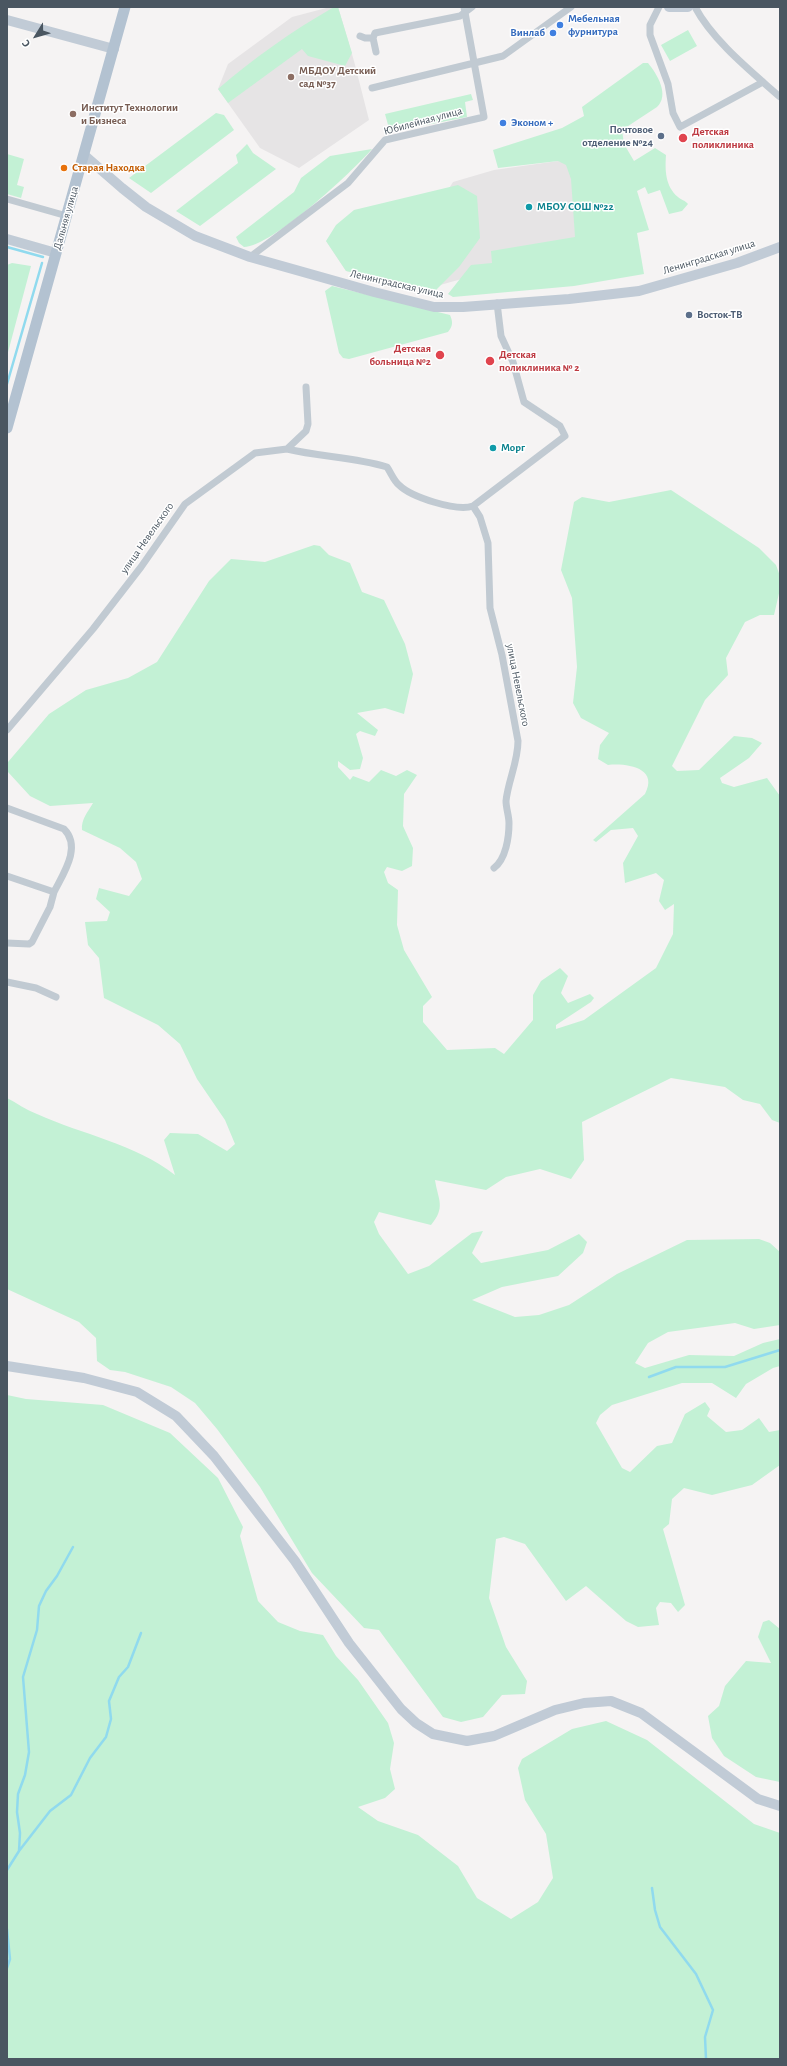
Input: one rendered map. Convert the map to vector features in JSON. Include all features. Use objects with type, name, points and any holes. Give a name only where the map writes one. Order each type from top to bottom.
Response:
[{"type":"main road","name":"Дальняя улица","points":[[7,428],[114,50],[123,8]]},
{"type":"street","points":[[376,52],[373,38],[375,33],[460,16],[464,9],[472,7]]},
{"type":"street","points":[[372,88],[503,56],[571,7]]},
{"type":"street","points":[[659,7],[650,25],[650,34],[668,84],[672,113],[680,127],[763,82]]},
{"type":"street","points":[[669,7],[688,7]]},
{"type":"street","points":[[695,7],[702,19],[746,68],[780,97]]},
{"type":"street","name":"Юбилейная улица","points":[[250,257],[348,183],[384,140],[484,116],[464,9]]},
{"type":"street","points":[[7,20],[114,50]]},
{"type":"street","points":[[360,36],[365,38],[373,38]]},
{"type":"street","name":"Ленинградская улица","points":[[84,155],[122,188],[171,223],[195,236],[250,257],[374,292],[434,307],[463,307],[497,303],[569,299],[639,291],[737,263],[780,248]]},
{"type":"street","points":[[7,199],[67,216]]},
{"type":"street","points":[[7,239],[56,253]]},
{"type":"street","points":[[473,506],[564,436],[560,426],[524,402],[513,362],[501,336],[497,303]]},
{"type":"street","points":[[287,449],[306,431],[308,424],[306,387]]},
{"type":"street","name":"улица Невельского","points":[[7,730],[98,622],[141,567],[185,504],[255,453],[287,449],[321,456],[366,461],[387,467],[398,485],[410,493],[462,508],[473,506],[480,517],[488,543],[490,608],[502,655],[518,741],[518,754],[506,802],[509,822],[507,841],[500,863],[494,868]]},
{"type":"street","points":[[7,808],[64,829],[70,835],[72,849],[54,892],[50,907],[32,942],[29,944],[7,943]]},
{"type":"street","points":[[7,876],[54,892]]},
{"type":"street","points":[[7,982],[36,988],[56,997]]},
{"type":"street","points":[[7,1366],[84,1378],[137,1392],[176,1416],[214,1456],[295,1561],[349,1643],[401,1709],[416,1723],[433,1734],[467,1741],[474,1740],[494,1736],[555,1710],[584,1703],[611,1701],[640,1713],[758,1799],[780,1806]]},
{"type":"shaded area","name":"МБДОУ Детский сад №37","points":[[330,7],[338,7],[369,120],[299,168],[260,148],[218,89],[228,64],[292,17]]},
{"type":"shaded area","points":[[558,161],[583,163],[594,242],[433,287],[346,271],[326,241],[361,214],[448,190],[453,182],[494,170]]},
{"type":"green space","points":[[334,7],[338,7],[352,53],[345,66],[308,56],[302,49],[228,103],[218,89],[245,66],[274,45]]},
{"type":"green space","points":[[688,30],[697,46],[670,61],[661,45]]},
{"type":"green space","points":[[643,63],[648,63],[661,85],[661,102],[657,107],[622,130],[624,144],[634,161],[655,148],[666,155],[666,172],[670,188],[678,197],[688,204],[682,211],[669,214],[660,190],[648,194],[645,187],[637,191],[649,230],[637,233],[644,274],[574,286],[453,297],[448,294],[471,265],[492,263],[491,251],[575,237],[571,179],[566,165],[558,161],[498,168],[493,150],[562,128],[584,116],[582,107]]},
{"type":"green space","points":[[471,94],[473,100],[465,102],[467,117],[390,132],[385,114]]},
{"type":"green space","points":[[216,113],[224,115],[234,130],[151,193],[129,178]]},
{"type":"green space","points":[[247,144],[253,153],[276,169],[200,226],[176,211],[238,163],[236,155]]},
{"type":"green space","points":[[372,149],[348,174],[292,222],[257,243],[244,247],[239,243],[236,237],[294,192],[301,178],[330,156]]},
{"type":"green space","points":[[7,154],[24,159],[17,185],[24,187],[21,198],[7,194]]},
{"type":"green space","points":[[458,185],[477,196],[480,238],[459,267],[435,291],[346,271],[326,241],[336,225],[354,210]]},
{"type":"green space","points":[[12,263],[31,266],[7,356],[7,265]]},
{"type":"green space","points":[[332,286],[450,315],[452,326],[448,332],[349,359],[343,358],[339,353],[325,291]]},
{"type":"green space","points":[[671,490],[759,548],[776,565],[780,576],[780,589],[774,615],[760,615],[745,622],[726,658],[728,675],[705,700],[672,766],[677,771],[699,770],[734,736],[752,738],[762,743],[749,758],[720,778],[722,783],[734,787],[767,778],[780,796],[780,1123],[772,1120],[760,1104],[743,1100],[725,1087],[671,1078],[582,1122],[584,1160],[571,1179],[540,1169],[506,1177],[486,1190],[435,1180],[440,1208],[436,1219],[431,1225],[379,1212],[374,1222],[379,1234],[408,1274],[429,1266],[472,1233],[483,1231],[472,1253],[481,1263],[548,1250],[579,1234],[587,1242],[583,1253],[558,1276],[502,1287],[472,1300],[515,1317],[539,1315],[569,1305],[617,1274],[687,1240],[759,1239],[770,1243],[780,1252],[780,1325],[754,1329],[735,1323],[668,1332],[648,1343],[635,1363],[645,1368],[689,1355],[734,1356],[763,1343],[780,1339],[780,1366],[773,1368],[746,1384],[736,1398],[712,1383],[682,1383],[612,1405],[600,1415],[596,1423],[622,1468],[630,1472],[657,1446],[672,1443],[685,1414],[705,1402],[710,1409],[707,1416],[726,1432],[742,1430],[759,1418],[769,1432],[780,1430],[780,1465],[752,1485],[712,1495],[684,1488],[672,1499],[669,1524],[663,1529],[685,1605],[678,1612],[671,1603],[660,1602],[656,1608],[659,1625],[638,1627],[626,1621],[586,1586],[566,1601],[525,1544],[504,1537],[496,1539],[489,1598],[506,1647],[527,1681],[525,1694],[502,1695],[483,1717],[461,1722],[443,1717],[379,1630],[364,1628],[312,1573],[260,1487],[217,1429],[195,1403],[171,1387],[125,1372],[110,1370],[97,1361],[96,1338],[79,1322],[7,1289],[7,1098],[54,1121],[108,1140],[143,1155],[175,1175],[164,1140],[170,1133],[198,1134],[227,1151],[235,1144],[225,1120],[197,1079],[180,1044],[158,1025],[104,998],[99,958],[88,945],[85,922],[107,921],[110,912],[96,899],[99,888],[129,896],[142,879],[136,862],[120,848],[82,830],[84,819],[93,803],[50,806],[30,796],[8,772],[8,762],[49,714],[86,690],[128,678],[157,662],[209,581],[231,559],[265,562],[314,545],[320,546],[329,555],[350,563],[362,592],[384,600],[405,644],[413,674],[404,714],[385,708],[357,713],[378,730],[375,736],[360,731],[356,734],[363,758],[360,769],[350,770],[338,761],[338,767],[350,780],[353,776],[369,782],[381,770],[396,776],[407,770],[417,775],[404,794],[403,826],[413,848],[412,866],[402,871],[387,867],[384,872],[388,883],[398,890],[397,925],[404,950],[432,997],[423,1006],[423,1022],[447,1050],[495,1048],[504,1054],[533,1020],[533,995],[541,981],[560,968],[568,976],[561,993],[568,1003],[590,994],[594,998],[591,1002],[556,1025],[556,1029],[584,1020],[656,968],[673,934],[674,904],[665,910],[659,901],[664,880],[656,873],[625,883],[623,863],[638,836],[633,828],[611,830],[596,842],[593,840],[645,794],[648,785],[648,778],[639,769],[632,766],[608,765],[598,759],[600,745],[609,733],[581,718],[573,703],[577,667],[572,598],[561,570],[574,502],[582,497],[609,502]]},
{"type":"green space","points":[[7,1395],[26,1399],[103,1405],[170,1433],[218,1478],[243,1527],[240,1536],[258,1601],[278,1622],[300,1631],[323,1635],[336,1656],[358,1680],[388,1723],[394,1743],[390,1769],[395,1789],[385,1798],[358,1807],[378,1821],[418,1835],[458,1866],[477,1898],[511,1919],[538,1902],[553,1878],[546,1834],[525,1800],[518,1768],[522,1759],[572,1729],[606,1721],[647,1740],[754,1824],[780,1833],[780,2059],[7,2059]]},
{"type":"green space","points":[[769,1620],[780,1629],[780,1782],[756,1777],[724,1756],[712,1738],[708,1716],[719,1706],[725,1686],[746,1661],[771,1663],[758,1637],[763,1622]]},
{"type":"waterway","points":[[7,247],[43,257]]},
{"type":"waterway","points":[[7,384],[42,263]]},
{"type":"waterway","points":[[649,1377],[676,1367],[725,1367],[780,1350]]},
{"type":"waterway","points":[[7,1870],[19,1851],[20,1833],[17,1812],[18,1794],[25,1775],[29,1752],[23,1677],[37,1630],[39,1606],[46,1591],[57,1576],[73,1547]]},
{"type":"waterway","points":[[19,1851],[50,1811],[71,1795],[90,1758],[106,1737],[111,1719],[109,1701],[119,1677],[128,1667],[141,1633]]},
{"type":"waterway","points":[[652,1888],[655,1910],[660,1927],[696,1974],[713,2010],[705,2037],[706,2059]]},
{"type":"waterway","points":[[7,1929],[10,1959],[7,1968]]},
{"type":"place","name":"Мебельная фурнитура","points":[[560,25]]},
{"type":"place","name":"Винлаб","points":[[553,33]]},
{"type":"place","name":"МБДОУ Детский сад №37","points":[[291,77]]},
{"type":"place","name":"Институт Технологии и Бизнеса","points":[[73,114]]},
{"type":"place","name":"Эконом +","points":[[503,123]]},
{"type":"place","name":"Почтовое отделение №24","points":[[661,136]]},
{"type":"place","name":"Детская поликлиника","points":[[683,138]]},
{"type":"place","name":"Старая Находка","points":[[64,168]]},
{"type":"place","name":"МБОУ СОШ №22","points":[[529,207]]},
{"type":"place","name":"Восток-ТВ","points":[[689,315]]},
{"type":"place","name":"Детская больница №2","points":[[440,355]]},
{"type":"place","name":"Детская поликлиника № 2","points":[[490,361]]},
{"type":"place","name":"Морг","points":[[493,448]]}]
